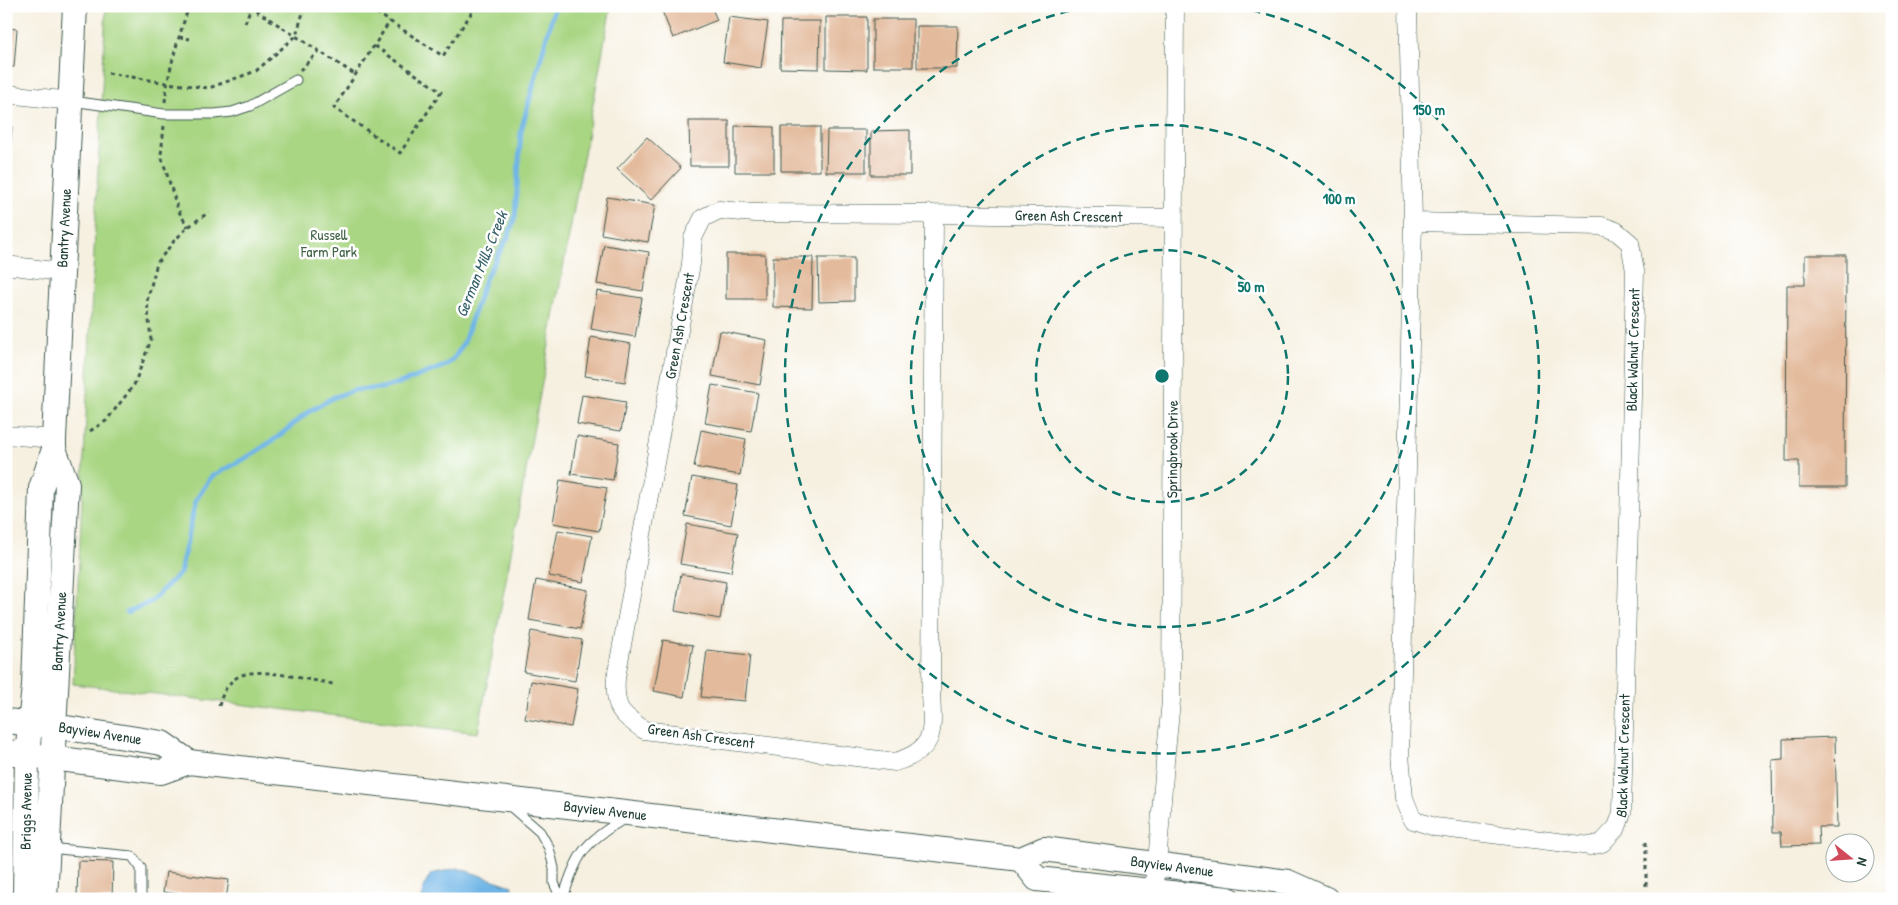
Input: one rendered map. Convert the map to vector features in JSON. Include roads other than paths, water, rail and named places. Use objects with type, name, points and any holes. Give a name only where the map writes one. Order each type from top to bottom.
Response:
[{"type":"main road","name":"Bantry Avenue","points":[[17,753],[30,724],[34,686],[41,488],[54,444],[60,351],[61,272],[76,6]]},
{"type":"main road","name":"Bantry Avenue","points":[[52,758],[67,484],[54,444]]},
{"type":"main road","name":"Bayview Avenue","points":[[6,721],[54,726],[162,743],[189,762]]},
{"type":"main road","name":"Bayview Avenue","points":[[17,753],[161,772],[189,762],[1021,859],[1044,849],[1288,882],[1320,898],[1326,899]]},
{"type":"main road","name":"Briggs Avenue","points":[[17,753],[26,899]]},
{"type":"main road","name":"Briggs Avenue","points":[[45,899],[52,758]]},
{"type":"main road","name":"Bayview Avenue","points":[[1021,859],[1037,879],[1152,894],[1228,899]]},
{"type":"street","name":"Springbrook Drive","points":[[1152,894],[1157,864],[1171,701],[1175,6]]},
{"type":"street","name":"Black Walnut Crescent","points":[[1408,6],[1413,222],[1400,755],[1404,798],[1413,820],[1434,827],[1590,846],[1602,843],[1617,827],[1622,813],[1634,271],[1630,243],[1616,231],[1602,226],[1413,222]]},
{"type":"street","points":[[6,94],[72,101]]},
{"type":"street","name":"Green Ash Crescent","points":[[934,214],[932,721],[928,743],[913,757],[896,762],[644,730],[622,715],[615,697],[616,678],[691,264],[694,238],[703,218],[719,210],[755,213],[934,214],[1174,218]]},
{"type":"street","points":[[6,264],[61,272]]},
{"type":"street","points":[[6,435],[54,444]]},
{"type":"lane","points":[[72,101],[164,114],[232,112],[250,106],[297,76]]},
{"type":"lane","points":[[502,798],[540,832],[549,848],[554,868],[554,883],[562,899]]},
{"type":"lane","points":[[562,899],[571,870],[580,853],[603,831],[632,814]]},
{"type":"lane","points":[[48,848],[132,856],[141,868],[141,899]]},
{"type":"water","points":[[458,868],[512,886],[510,899],[422,899],[423,888],[431,874]]},
{"type":"waterway","name":"German Mills Creek","points":[[127,612],[150,602],[180,573],[196,500],[211,477],[251,455],[278,437],[308,412],[334,397],[355,390],[382,388],[406,381],[447,365],[455,357],[464,342],[485,279],[508,237],[515,217],[521,131],[555,6]]},
{"type":"park label","name":"Russell Farm Park","points":[[329,244]]}]
